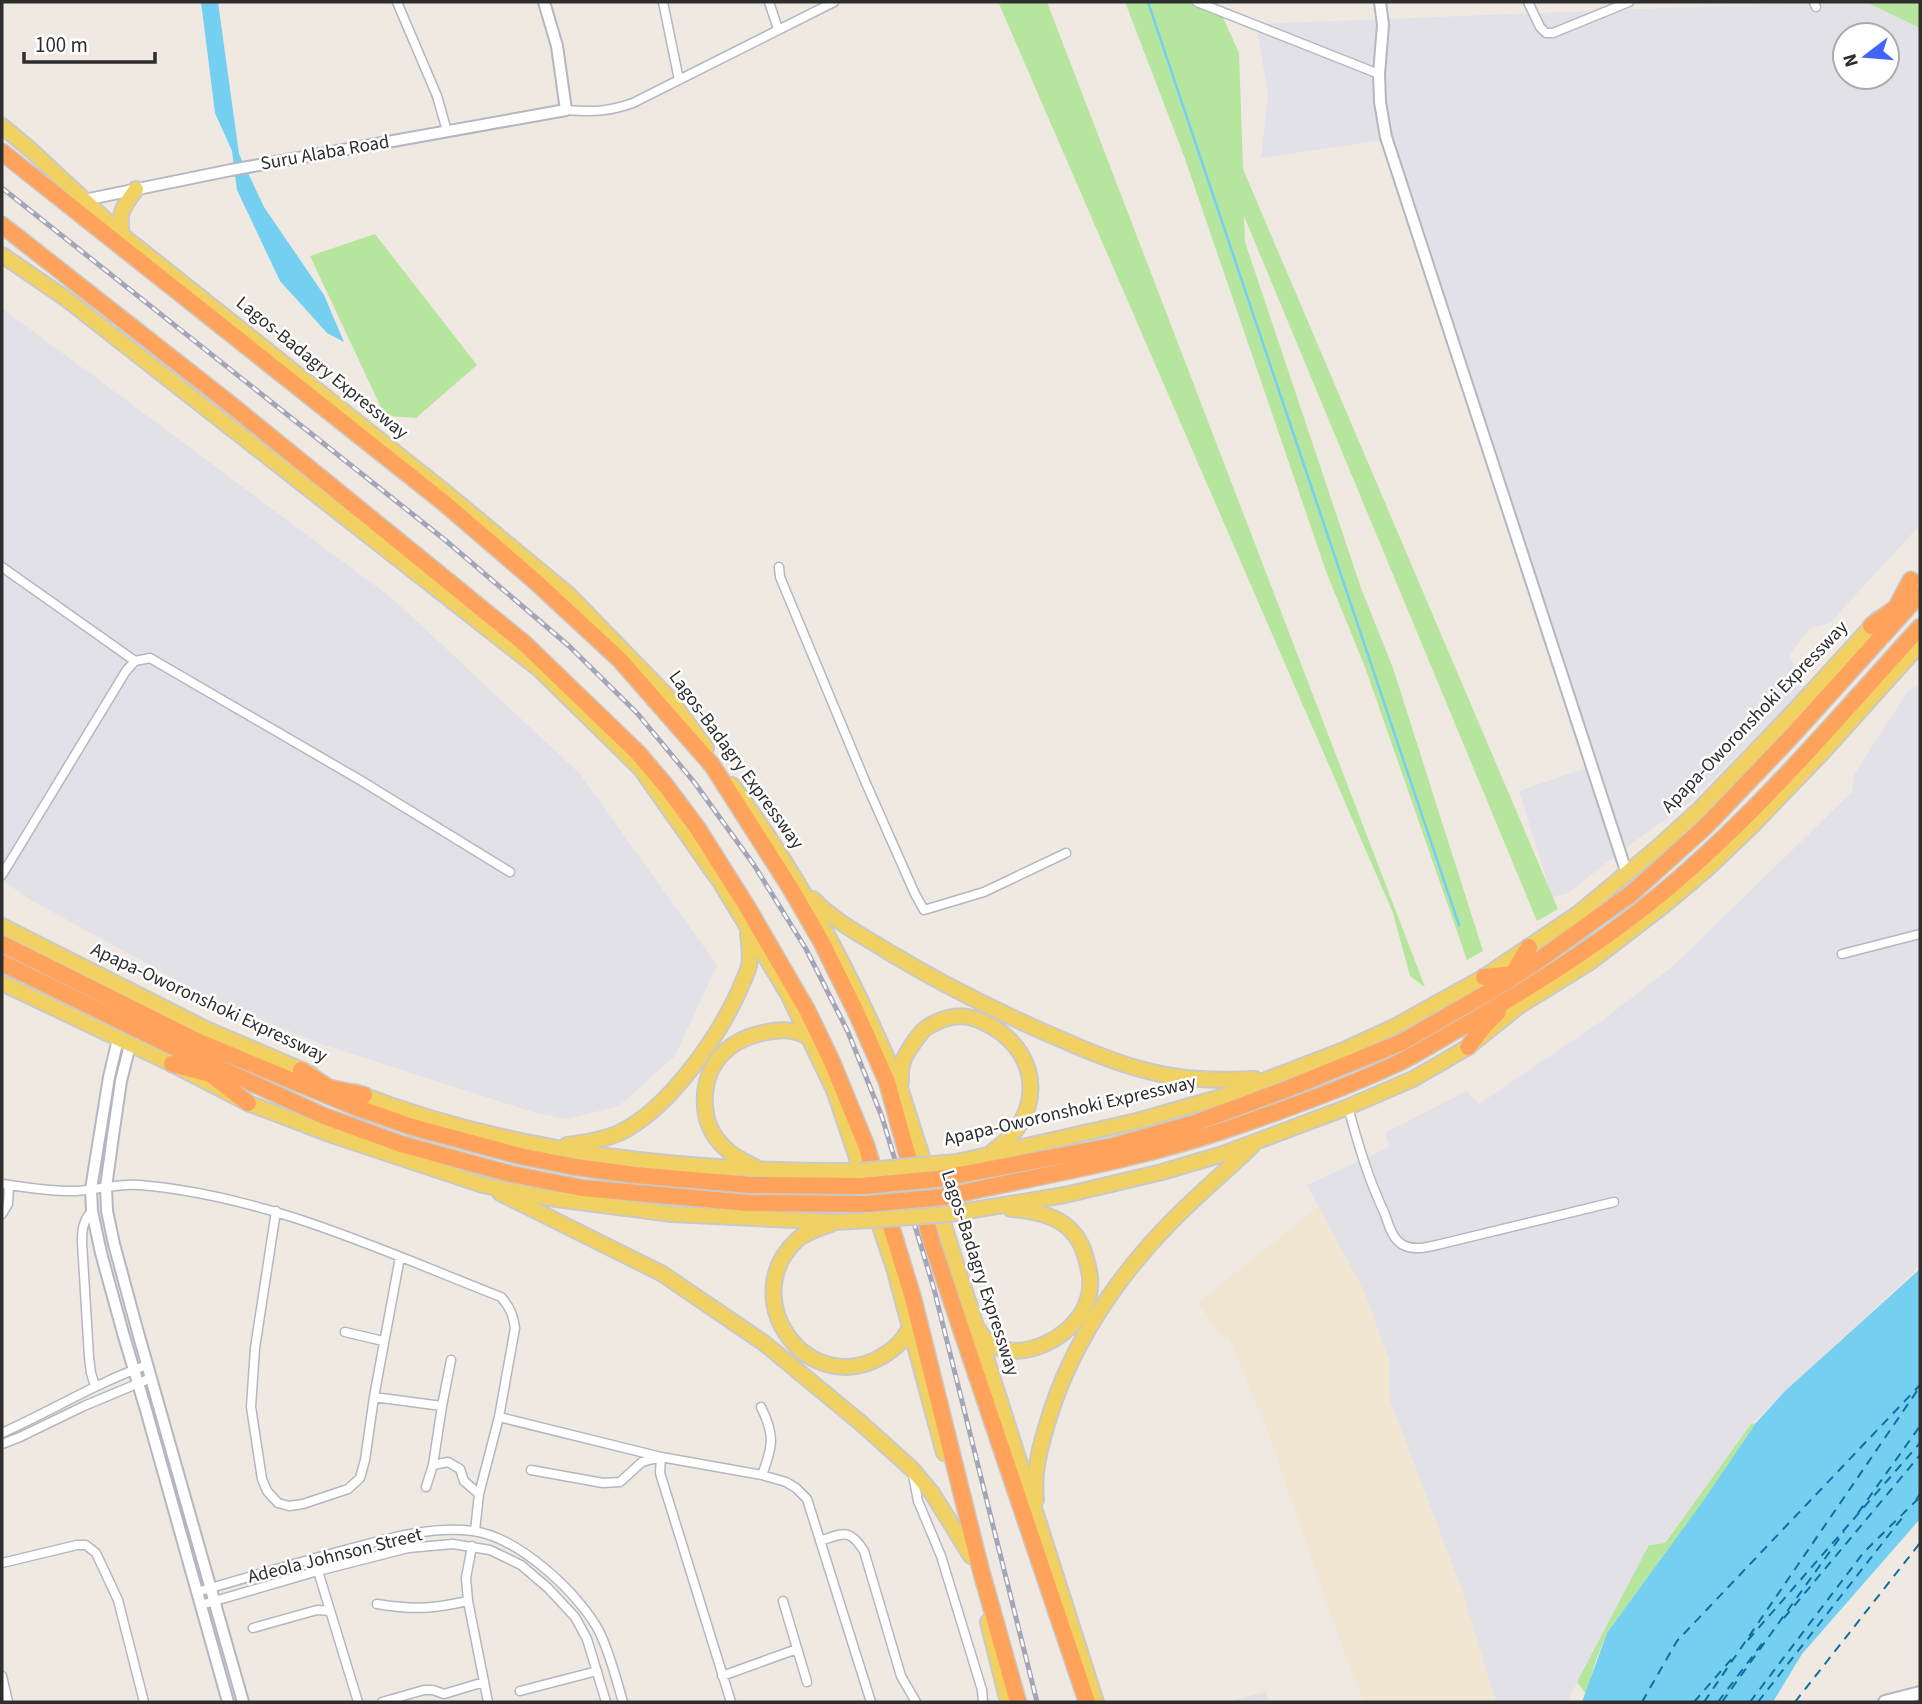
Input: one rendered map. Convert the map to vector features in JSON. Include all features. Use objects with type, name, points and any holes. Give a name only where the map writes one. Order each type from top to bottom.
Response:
[{"type":"highway","points":[[2,139],[30,174]]},
{"type":"highway","name":"Lagos-Badagry Expressway","points":[[2,152],[443,502],[536,582],[620,660],[712,765],[821,941],[887,1082],[932,1243],[1087,1702]]},
{"type":"highway","points":[[2,225],[230,404],[524,643],[638,753],[698,829],[807,1010],[866,1145],[913,1298],[980,1567],[1018,1702]]},
{"type":"highway","points":[[1879,629],[1918,583]]},
{"type":"highway","name":"Apapa-Oworonshoki Expressway","points":[[2,944],[199,1042],[300,1077],[361,1102],[412,1128],[575,1167],[751,1185],[935,1172],[1113,1146],[1192,1124],[1287,1089],[1402,1041],[1499,981],[1535,964],[1632,893],[1706,826],[1918,583]]},
{"type":"highway","points":[[1468,1047],[1485,1025],[1648,905],[1728,834],[1779,783],[1920,627]]},
{"type":"highway","points":[[1517,1000],[1499,981],[1528,947]]},
{"type":"highway","points":[[2,963],[209,1073],[248,1103]]},
{"type":"highway","points":[[176,1057],[255,1084],[324,1116],[401,1144],[511,1174],[582,1188],[869,1212],[1136,1155],[1220,1131],[1343,1087],[1398,1063],[1517,1000]]},
{"type":"highway","points":[[1456,1030],[1485,1025]]},
{"type":"highway","points":[[209,1073],[255,1084]]},
{"type":"highway","points":[[300,1077],[361,1102]]},
{"type":"main road","name":"Lagos-Badagry Expressway","points":[[2,126],[122,235],[445,492],[569,595],[669,698],[765,828],[844,965],[873,1024],[901,1091],[1096,1702]]},
{"type":"main road","points":[[122,235],[120,212],[136,189]]},
{"type":"main road","points":[[2,255],[75,306],[539,670],[642,769],[720,883],[788,994],[834,1090],[894,1268],[1008,1702]]},
{"type":"main road","name":"Apapa-Oworonshoki Expressway","points":[[935,1172],[957,1162],[1177,1110],[1221,1097],[1344,1050],[1499,981],[1528,947],[1579,913],[1706,803],[1879,629]]},
{"type":"main road","points":[[910,1326],[903,1340],[872,1362],[853,1367],[833,1366],[811,1358],[795,1347],[782,1327],[775,1306],[773,1286],[776,1272],[798,1239],[835,1222],[869,1212],[949,1214],[992,1208],[1013,1202],[1065,1195],[1162,1172],[1223,1154],[1348,1107],[1413,1079],[1468,1047],[1517,1000],[1590,962],[1708,868],[1814,762],[1920,644]]},
{"type":"main road","points":[[789,868],[825,911],[859,934],[973,999],[1080,1048],[1146,1071],[1209,1080],[1257,1079],[1284,1072]]},
{"type":"main road","name":"Apapa-Oworonshoki Expressway","points":[[2,926],[300,1077]]},
{"type":"main road","points":[[545,1147],[592,1141],[619,1133],[644,1118],[668,1096],[715,1035],[730,1009],[749,965],[748,930]]},
{"type":"main road","points":[[2,983],[124,1042],[176,1057],[248,1103],[335,1136],[483,1185],[549,1198],[641,1211],[835,1222]]},
{"type":"main road","points":[[901,1091],[900,1066],[923,1029],[947,1017],[969,1016],[1007,1035],[1024,1057],[1030,1074],[1031,1096],[1025,1119],[1015,1133],[986,1155]]},
{"type":"main road","points":[[759,1169],[734,1156],[721,1145],[711,1130],[705,1113],[707,1077],[716,1061],[740,1040],[777,1030],[795,1032],[809,1038]]},
{"type":"main road","name":"Apapa-Oworonshoki Expressway","points":[[361,1102],[545,1147],[638,1160],[861,1179]]},
{"type":"main road","points":[[1039,1525],[1035,1493],[1036,1465],[1054,1402],[1077,1351],[1112,1290],[1169,1224],[1259,1140]]},
{"type":"main road","points":[[483,1185],[661,1273],[764,1343],[912,1469],[932,1493],[971,1556]]},
{"type":"main road","points":[[973,1320],[982,1337],[999,1348],[1024,1351],[1059,1337],[1074,1323],[1088,1301],[1091,1275],[1080,1241],[1068,1227],[1055,1217],[1034,1210],[992,1208]]},
{"type":"main road","points":[[1885,1702],[1920,1693]]},
{"type":"street","points":[[397,2],[437,96],[447,131]]},
{"type":"street","points":[[544,2],[557,46],[566,110],[597,112],[614,110],[633,103],[834,2]]},
{"type":"street","points":[[663,2],[679,80]]},
{"type":"street","points":[[769,2],[778,29]]},
{"type":"street","points":[[1197,2],[1379,74]]},
{"type":"street","points":[[1380,2],[1383,26],[1379,74],[1380,102],[1386,137],[1627,874]]},
{"type":"street","points":[[1528,2],[1540,27],[1546,33],[1553,33],[1629,2]]},
{"type":"street","name":"Suru Alaba Road","points":[[84,200],[231,170],[566,110]]},
{"type":"street","points":[[2,567],[135,661]]},
{"type":"street","points":[[779,567],[780,577],[859,768],[915,894],[925,910],[984,892],[1066,853]]},
{"type":"street","points":[[2,875],[126,671],[135,661],[150,658],[360,780],[510,872]]},
{"type":"street","points":[[1842,954],[1920,934]]},
{"type":"street","points":[[124,1042],[106,1187],[107,1211],[147,1365],[243,1702]]},
{"type":"street","points":[[124,1042],[109,1077],[91,1189],[92,1211],[104,1266],[228,1702]]},
{"type":"street","points":[[1348,1107],[1360,1153],[1393,1236],[1408,1247],[1421,1248],[1441,1244],[1614,1202]]},
{"type":"street","points":[[2,1214],[8,1204],[5,1185],[76,1191],[138,1184],[225,1197],[329,1228],[501,1297],[509,1306],[515,1328],[499,1417],[479,1494],[474,1531]]},
{"type":"street","points":[[92,1211],[82,1227],[82,1242],[89,1357],[95,1386]]},
{"type":"street","points":[[276,1211],[255,1348],[251,1407],[262,1479],[267,1491],[278,1503],[289,1506],[303,1504],[348,1489],[360,1478],[400,1257]]},
{"type":"street","points":[[345,1332],[383,1341]]},
{"type":"street","points":[[426,1487],[433,1465],[451,1360]]},
{"type":"street","points":[[2,1433],[95,1386],[147,1365]]},
{"type":"street","points":[[2,1444],[151,1378]]},
{"type":"street","points":[[374,1397],[442,1406]]},
{"type":"street","points":[[761,1406],[772,1431],[768,1459],[762,1475]]},
{"type":"street","points":[[499,1417],[661,1457],[762,1475],[796,1488],[807,1499],[871,1702]]},
{"type":"street","points":[[531,1469],[603,1483],[620,1482],[642,1462],[661,1457]]},
{"type":"street","points":[[661,1457],[660,1473],[731,1702]]},
{"type":"street","points":[[433,1465],[448,1462],[460,1469],[464,1481],[479,1494]]},
{"type":"street","points":[[912,1469],[918,1501],[941,1556],[982,1690],[983,1702]]},
{"type":"street","name":"Adeola Johnson Street","points":[[197,1592],[405,1535],[431,1531],[474,1531],[528,1554],[556,1577],[585,1609],[600,1632],[623,1702]]},
{"type":"street","points":[[820,1541],[846,1534],[855,1538],[864,1551],[901,1676],[916,1702]]},
{"type":"street","name":"Adeola Johnson Street","points":[[201,1605],[408,1548],[453,1544],[490,1550],[522,1565],[575,1617],[587,1639],[606,1702]]},
{"type":"street","points":[[2,1563],[77,1545],[86,1545],[96,1553],[118,1600],[144,1702]]},
{"type":"street","points":[[472,1546],[466,1578],[468,1601],[488,1702]]},
{"type":"street","points":[[314,1558],[358,1702]]},
{"type":"street","points":[[377,1604],[419,1609],[468,1601]]},
{"type":"street","points":[[783,1601],[807,1682]]},
{"type":"street","points":[[253,1628],[317,1610],[330,1611]]},
{"type":"street","points":[[722,1676],[797,1649]]},
{"type":"street","points":[[520,1691],[597,1671]]},
{"type":"street","points":[[2,1676],[8,1702]]},
{"type":"street","points":[[382,1702],[424,1690],[433,1690],[445,1698],[484,1682]]},
{"type":"shaded area","points":[[1816,2],[1920,2],[1920,525],[1830,623],[1810,628],[1789,655],[1805,689],[1690,802],[1568,893],[1552,897],[1519,791],[1597,764],[1390,139],[1261,158],[1268,94],[1256,24]]},
{"type":"shaded area","points":[[2,308],[392,598],[580,774],[717,965],[675,1056],[619,1106],[567,1119],[536,1113],[321,1044],[211,999],[29,899],[2,880]]},
{"type":"shaded area","points":[[1920,684],[1920,1266],[1751,1424],[1664,1543],[1649,1545],[1567,1702],[1498,1702],[1461,1588],[1390,1401],[1390,1363],[1364,1292],[1307,1185],[1389,1147],[1385,1133],[1467,1091],[1479,1104],[1603,1020],[1672,967],[1852,792],[1855,773],[1908,691]]},
{"type":"shaded area","points":[[1318,1207],[1364,1291],[1390,1363],[1390,1401],[1461,1588],[1494,1696],[1488,1702],[1365,1702],[1334,1624],[1269,1434],[1229,1337],[1223,1339],[1198,1303]]},
{"type":"shaded area","points":[[1266,1692],[1269,1702],[1225,1702]]},
{"type":"green space","points":[[1047,2],[1425,987],[1410,976],[1393,913],[999,4]]},
{"type":"green space","points":[[1125,2],[1216,2],[1239,53],[1243,169],[1558,909],[1537,921],[1244,216],[1245,242],[1361,588],[1393,668],[1483,951],[1467,960],[1365,667],[1327,574],[1184,156]]},
{"type":"green space","points":[[1866,2],[1920,2],[1920,28]]},
{"type":"green space","points":[[375,234],[477,365],[416,418],[385,416],[310,256]]},
{"type":"green space","points":[[1756,1423],[1607,1633],[1586,1694],[1577,1682],[1649,1545],[1665,1543],[1751,1424]]},
{"type":"water","points":[[201,2],[218,2],[239,154],[264,207],[324,295],[344,342],[327,333],[280,281],[237,190],[232,151],[215,113]]},
{"type":"water","points":[[1920,1269],[1920,1519],[1802,1654],[1773,1702],[1582,1702],[1607,1633],[1756,1423],[1784,1392]]},
{"type":"waterway","points":[[1148,2],[1459,925]]},
{"type":"ferry route","points":[[1642,1702],[1677,1641],[1920,1385]]},
{"type":"ferry route","points":[[1704,1702],[1919,1388]]},
{"type":"ferry route","points":[[1858,1513],[1920,1426]]},
{"type":"ferry route","points":[[1748,1640],[1920,1443]]},
{"type":"ferry route","points":[[1784,1618],[1920,1455]]},
{"type":"ferry route","points":[[1916,1500],[1920,1494]]},
{"type":"ferry route","points":[[1750,1702],[1864,1552],[1920,1497]]},
{"type":"ferry route","points":[[1758,1702],[1906,1513]]},
{"type":"ferry route","points":[[1722,1702],[1844,1532]]},
{"type":"ferry route","points":[[1795,1702],[1920,1543]]},
{"type":"ferry route","points":[[1718,1702],[1764,1641]]},
{"type":"ferry route","points":[[1694,1702],[1735,1655]]},
{"type":"railway","points":[[2,188],[445,540],[569,646],[637,713],[694,782],[754,865],[806,949],[848,1032],[882,1117],[934,1289],[1037,1702]]}]
